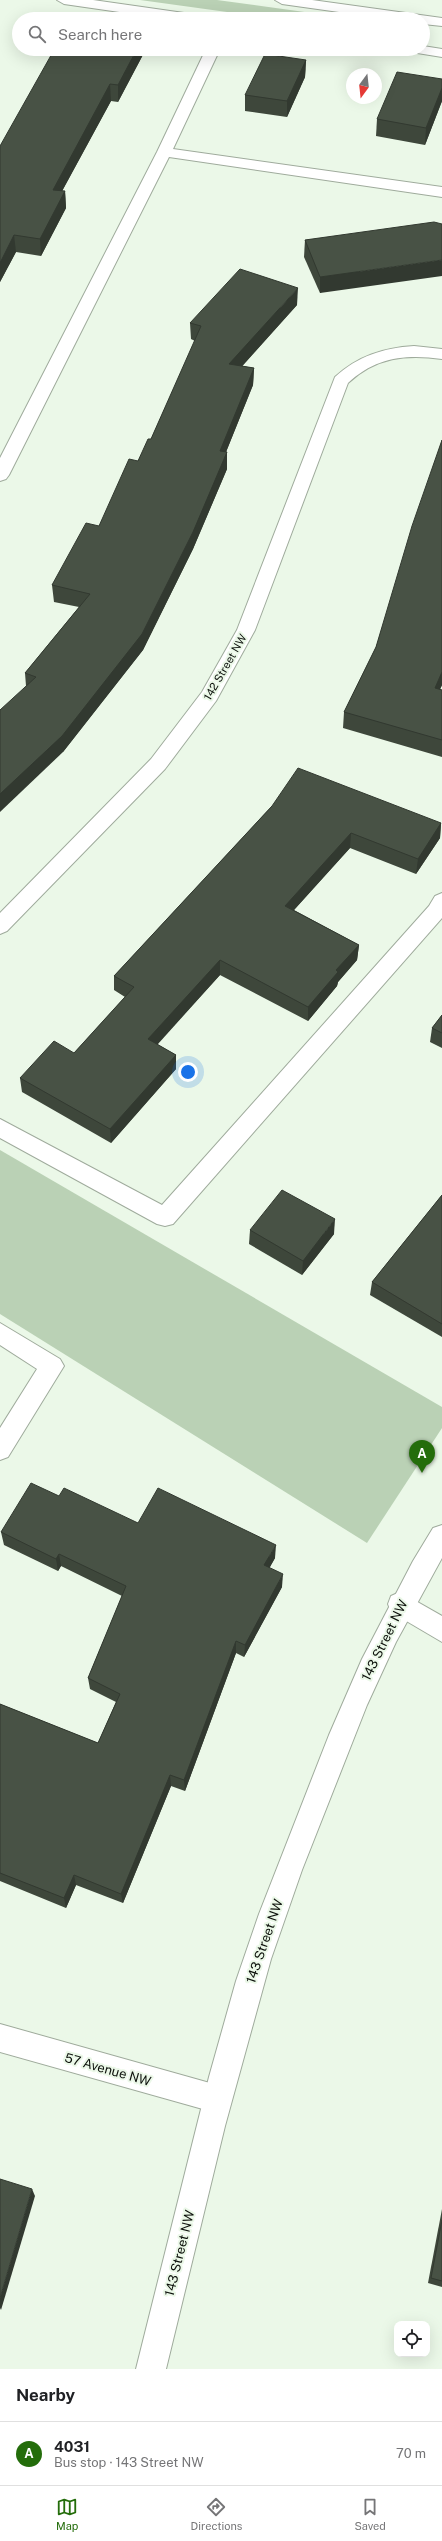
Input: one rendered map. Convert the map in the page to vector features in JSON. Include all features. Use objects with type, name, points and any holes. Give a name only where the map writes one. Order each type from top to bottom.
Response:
[{"type":"street","points":[[64,0],[149,12]]},
{"type":"street","points":[[282,0],[369,12]]},
{"type":"street","points":[[430,21],[442,22]]},
{"type":"street","points":[[430,51],[442,52]]},
{"type":"street","points":[[0,475],[164,152],[210,56]]},
{"type":"street","points":[[164,152],[442,192]]},
{"type":"street","name":"142 Street NW","points":[[0,926],[158,764],[209,696],[246,630],[260,596],[335,392],[349,372],[367,359],[384,354],[403,351],[442,354]]},
{"type":"street","points":[[0,1128],[165,1217],[436,911],[442,901]]},
{"type":"street","points":[[0,1333],[52,1366],[0,1449]]},
{"type":"street","name":"143 Street NW","points":[[151,2369],[217,2099],[251,1979],[290,1868],[370,1666],[400,1604],[442,1536]]},
{"type":"street","points":[[400,1604],[442,1630]]},
{"type":"street","name":"57 Avenue NW","points":[[0,2038],[217,2099]]},
{"type":"green space","points":[[140,0],[217,0],[304,12],[227,12]]},
{"type":"green space","points":[[0,1150],[442,1407],[442,1428],[367,1543],[0,1314]]},
{"type":"building","points":[[51,56],[133,56],[118,85],[110,84],[53,190],[65,191],[40,239],[14,235],[0,263],[0,146]]},
{"type":"building","points":[[264,56],[279,56],[306,60],[287,101],[245,95]]},
{"type":"building","points":[[397,72],[442,79],[442,88],[426,128],[377,119]]},
{"type":"building","points":[[434,222],[442,224],[442,260],[320,277],[305,240]]},
{"type":"building","points":[[240,269],[298,288],[229,364],[254,368],[220,451],[227,452],[193,532],[142,634],[62,736],[0,794],[0,710],[36,677],[25,673],[90,594],[52,585],[86,523],[99,526],[129,459],[138,461],[148,439],[151,439],[201,326],[190,323]]},
{"type":"building","points":[[442,440],[442,672],[435,688],[442,690],[442,740],[344,712],[376,647],[412,526]]},
{"type":"building","points":[[298,768],[441,823],[418,859],[351,833],[285,906],[359,945],[336,970],[338,972],[308,1007],[220,960],[148,1039],[176,1055],[110,1129],[20,1078],[54,1041],[74,1053],[134,987],[114,976],[272,806]]},
{"type":"building","points":[[442,1015],[442,1033],[432,1028]]},
{"type":"building","points":[[282,1190],[335,1219],[303,1261],[250,1230]]},
{"type":"building","points":[[442,1195],[442,1324],[372,1282]]},
{"type":"building","points":[[31,1483],[59,1496],[64,1488],[138,1523],[158,1488],[276,1545],[264,1565],[283,1574],[245,1645],[236,1641],[184,1780],[170,1775],[121,1894],[74,1875],[64,1898],[0,1873],[0,1704],[98,1743],[120,1694],[88,1678],[126,1586],[59,1554],[56,1559],[1,1532]]},
{"type":"building","points":[[0,2179],[32,2189],[0,2298]]},
{"type":"building","points":[[442,2220],[442,2281],[431,2278]]},
{"type":"place","name":"4031","points":[[422,1473]]}]
